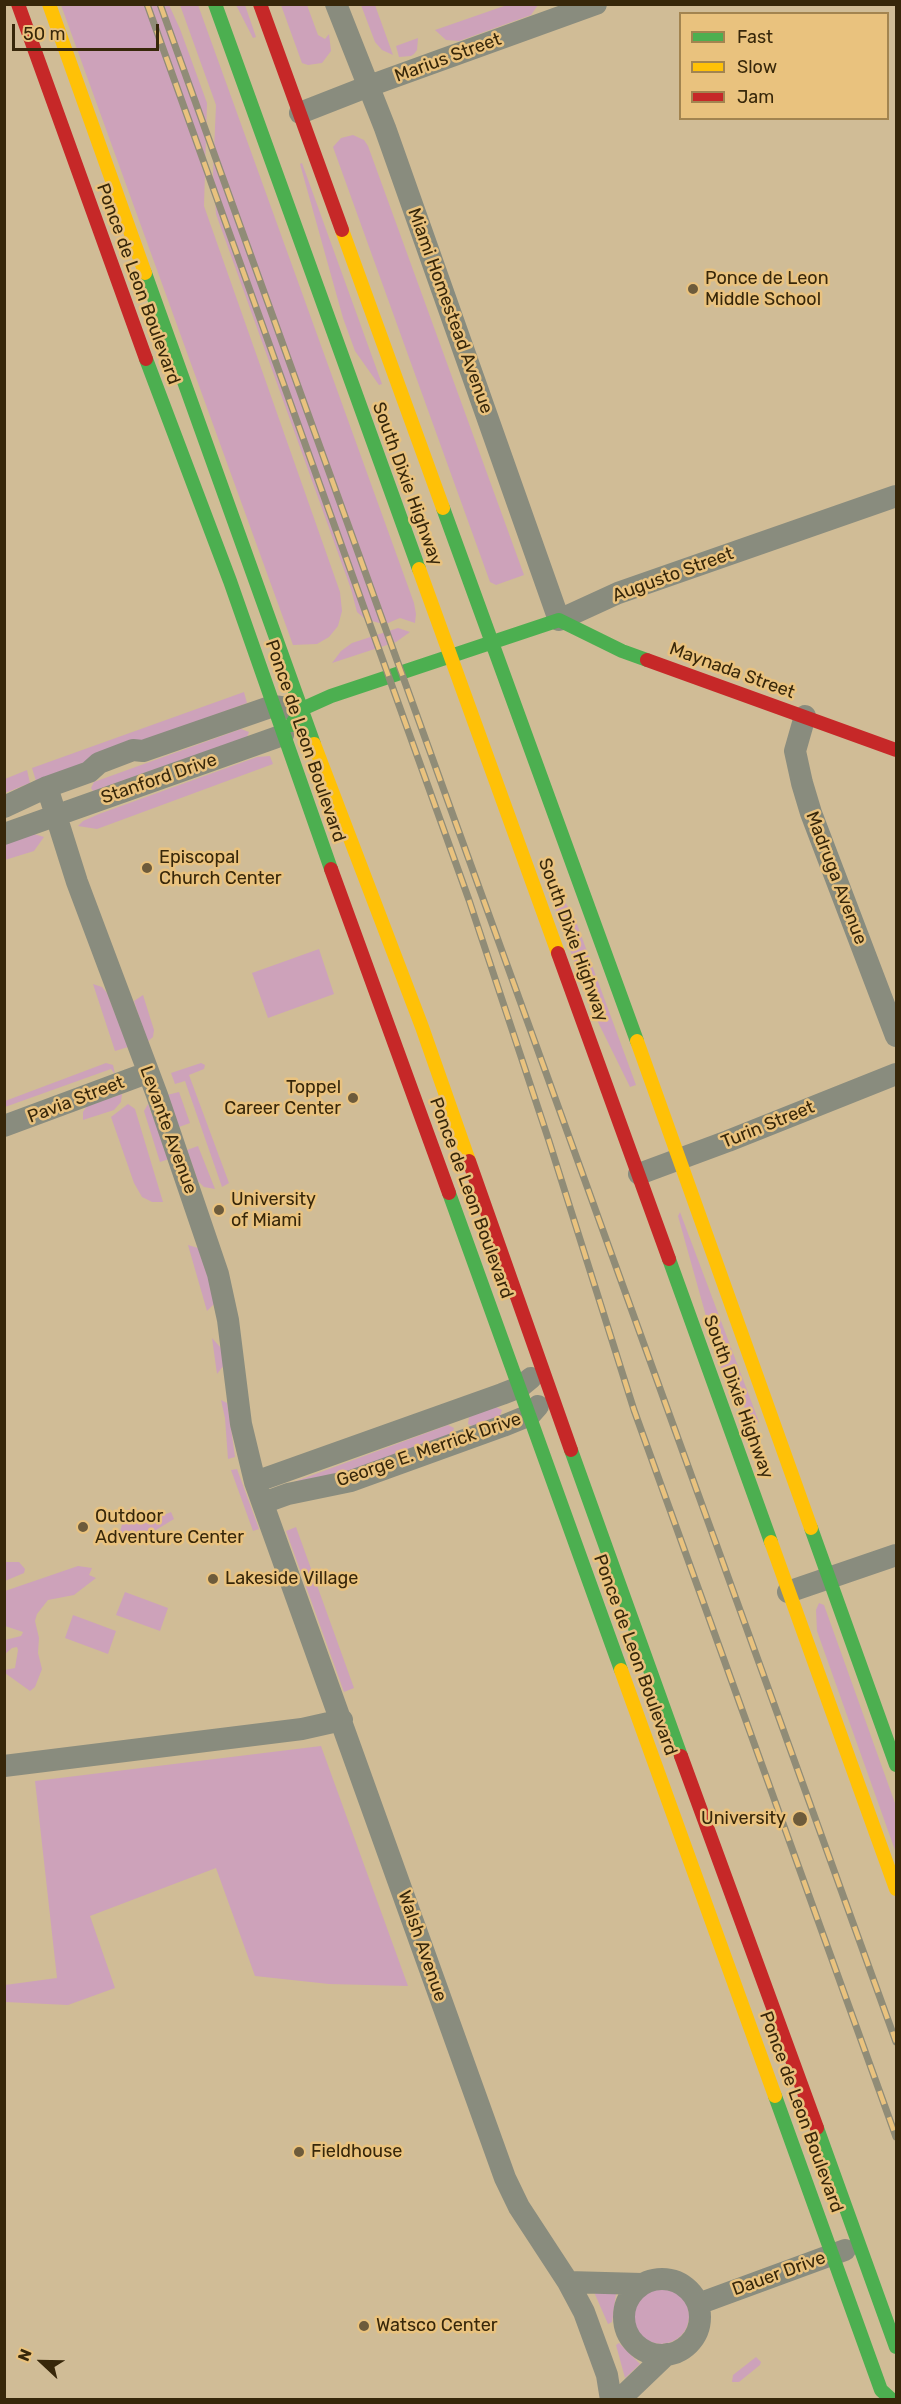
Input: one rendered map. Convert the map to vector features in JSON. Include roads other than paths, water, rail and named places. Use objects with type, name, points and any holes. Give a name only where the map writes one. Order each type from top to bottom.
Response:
[{"type":"main road","name":"Ponce de Leon Boulevard","points":[[18,4],[170,425],[230,581],[283,735],[881,2390],[892,2400]]},
{"type":"main road","name":"Ponce de Leon Boulevard","points":[[49,4],[302,709],[422,1027],[736,1908],[897,2347]]},
{"type":"main road","name":"South Dixie Highway","points":[[215,4],[897,1889]]},
{"type":"main road","name":"South Dixie Highway","points":[[260,4],[292,110],[492,643],[897,1765]]},
{"type":"main road","points":[[235,60],[261,91]]},
{"type":"main road","points":[[290,134],[292,110]]},
{"type":"main road","points":[[281,186],[283,156]]},
{"type":"main road","points":[[124,297],[150,290]]},
{"type":"main road","points":[[170,425],[196,415]]},
{"type":"main road","name":"Augusto Street","points":[[450,655],[559,620]]},
{"type":"main road","name":"Maynada Street","points":[[559,620],[622,651],[897,750]]},
{"type":"main road","points":[[283,735],[302,709],[331,696],[450,655]]},
{"type":"street","name":"Miami Homestead Avenue","points":[[336,4],[389,139],[559,620]]},
{"type":"street","name":"Marius Street","points":[[292,110],[369,86],[596,4]]},
{"type":"street","name":"Augusto Street","points":[[559,620],[618,593],[897,496]]},
{"type":"street","name":"Stanford Drive","points":[[4,807],[47,787],[89,772],[99,763],[133,750],[142,751],[273,706],[302,709]]},
{"type":"street","name":"Madruga Avenue","points":[[805,717],[795,751],[802,783],[811,813],[897,1036]]},
{"type":"street","name":"Stanford Drive","points":[[4,834],[283,735]]},
{"type":"street","name":"Levante Avenue","points":[[47,787],[55,815],[191,1193],[223,1292],[241,1424],[255,1482]]},
{"type":"street","name":"Pavia Street","points":[[4,1126],[147,1072]]},
{"type":"street","name":"Turin Street","points":[[639,1174],[897,1074]]},
{"type":"street","name":"George E. Merrick Drive","points":[[255,1482],[520,1387],[543,1368]]},
{"type":"street","name":"George E. Merrick Drive","points":[[263,1503],[288,1494],[351,1480],[530,1415],[551,1392]]},
{"type":"street","points":[[455,1411],[465,1439]]},
{"type":"street","name":"Walsh Avenue","points":[[255,1482],[505,2178],[519,2208],[568,2282],[596,2341],[607,2375],[611,2400]]},
{"type":"street","points":[[788,1592],[897,1555]]},
{"type":"street","points":[[4,1766],[318,1727],[342,1720]]},
{"type":"street","name":"Dauer Drive","points":[[698,2304],[860,2245]]},
{"type":"street","points":[[568,2282],[642,2284],[660,2278],[683,2285],[692,2293],[698,2304],[700,2318],[696,2332],[688,2344],[677,2352],[654,2354],[641,2349],[626,2329],[624,2316],[626,2303],[642,2284]]},
{"type":"street","points":[[619,2400],[667,2354]]},
{"type":"railway","points":[[147,4],[469,900],[549,1141],[634,1410],[896,2137]]},
{"type":"railway","points":[[160,4],[896,2042]]},
{"type":"place","name":"Ponce de Leon Middle School","points":[[693,289]]},
{"type":"place","name":"Episcopal Church Center","points":[[147,868]]},
{"type":"place","name":"Toppel Career Center","points":[[353,1098]]},
{"type":"place","name":"University of Miami","points":[[219,1210]]},
{"type":"place","name":"Outdoor Adventure Center","points":[[83,1527]]},
{"type":"place","name":"Lakeside Village","points":[[213,1579]]},
{"type":"place","name":"University","points":[[800,1819]]},
{"type":"place","name":"Fieldhouse","points":[[299,2152]]},
{"type":"place","name":"Watsco Center","points":[[364,2326]]}]
